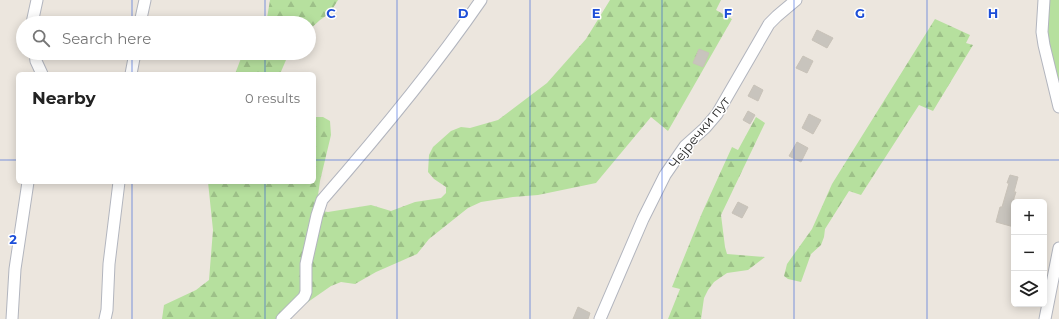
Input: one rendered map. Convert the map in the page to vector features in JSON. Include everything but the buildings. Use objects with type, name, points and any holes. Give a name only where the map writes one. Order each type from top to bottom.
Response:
[{"type":"street","points":[[34,16],[37,0]]},
{"type":"street","points":[[142,16],[145,0]]},
{"type":"street","points":[[282,319],[304,297],[306,292],[306,264],[316,219],[322,200],[402,105],[454,39],[481,0]]},
{"type":"street","name":"Чејречки пут","points":[[600,319],[643,219],[665,175],[685,146],[705,128],[717,114],[769,24],[796,0]]},
{"type":"street","points":[[1044,0],[1042,32],[1059,107]]},
{"type":"street","points":[[36,60],[41,72]]},
{"type":"street","points":[[131,72],[134,60]]},
{"type":"street","points":[[12,319],[15,269],[28,184]]},
{"type":"street","points":[[105,319],[107,310],[109,264],[119,184]]},
{"type":"street","points":[[1045,319],[1059,248]]},
{"type":"green space","points":[[270,0],[338,0],[330,13],[316,24],[316,16],[267,16]]},
{"type":"green space","points":[[610,0],[721,0],[716,10],[732,19],[668,131],[651,117],[596,183],[538,195],[481,202],[468,208],[429,239],[417,254],[376,272],[355,284],[341,282],[331,286],[295,311],[287,319],[162,319],[164,305],[196,290],[209,280],[213,230],[208,184],[316,184],[316,117],[323,117],[330,121],[331,135],[320,181],[316,210],[328,212],[371,205],[391,211],[415,202],[441,198],[446,193],[446,187],[434,179],[428,172],[429,155],[433,147],[451,131],[461,127],[470,128],[498,120],[547,83],[586,39]]},
{"type":"green space","points":[[1050,0],[1059,0],[1059,93],[1049,52],[1047,29]]},
{"type":"green space","points":[[935,19],[970,35],[966,43],[973,45],[933,111],[919,105],[861,195],[849,191],[825,229],[821,245],[811,254],[801,282],[788,279],[784,276],[787,264],[812,229],[832,184]]},
{"type":"green space","points":[[240,60],[286,60],[281,72],[236,72]]},
{"type":"green space","points":[[756,117],[765,123],[721,215],[727,254],[765,257],[748,270],[727,273],[714,282],[704,298],[701,319],[668,319],[680,289],[672,287],[702,213],[732,147],[738,150]]}]
